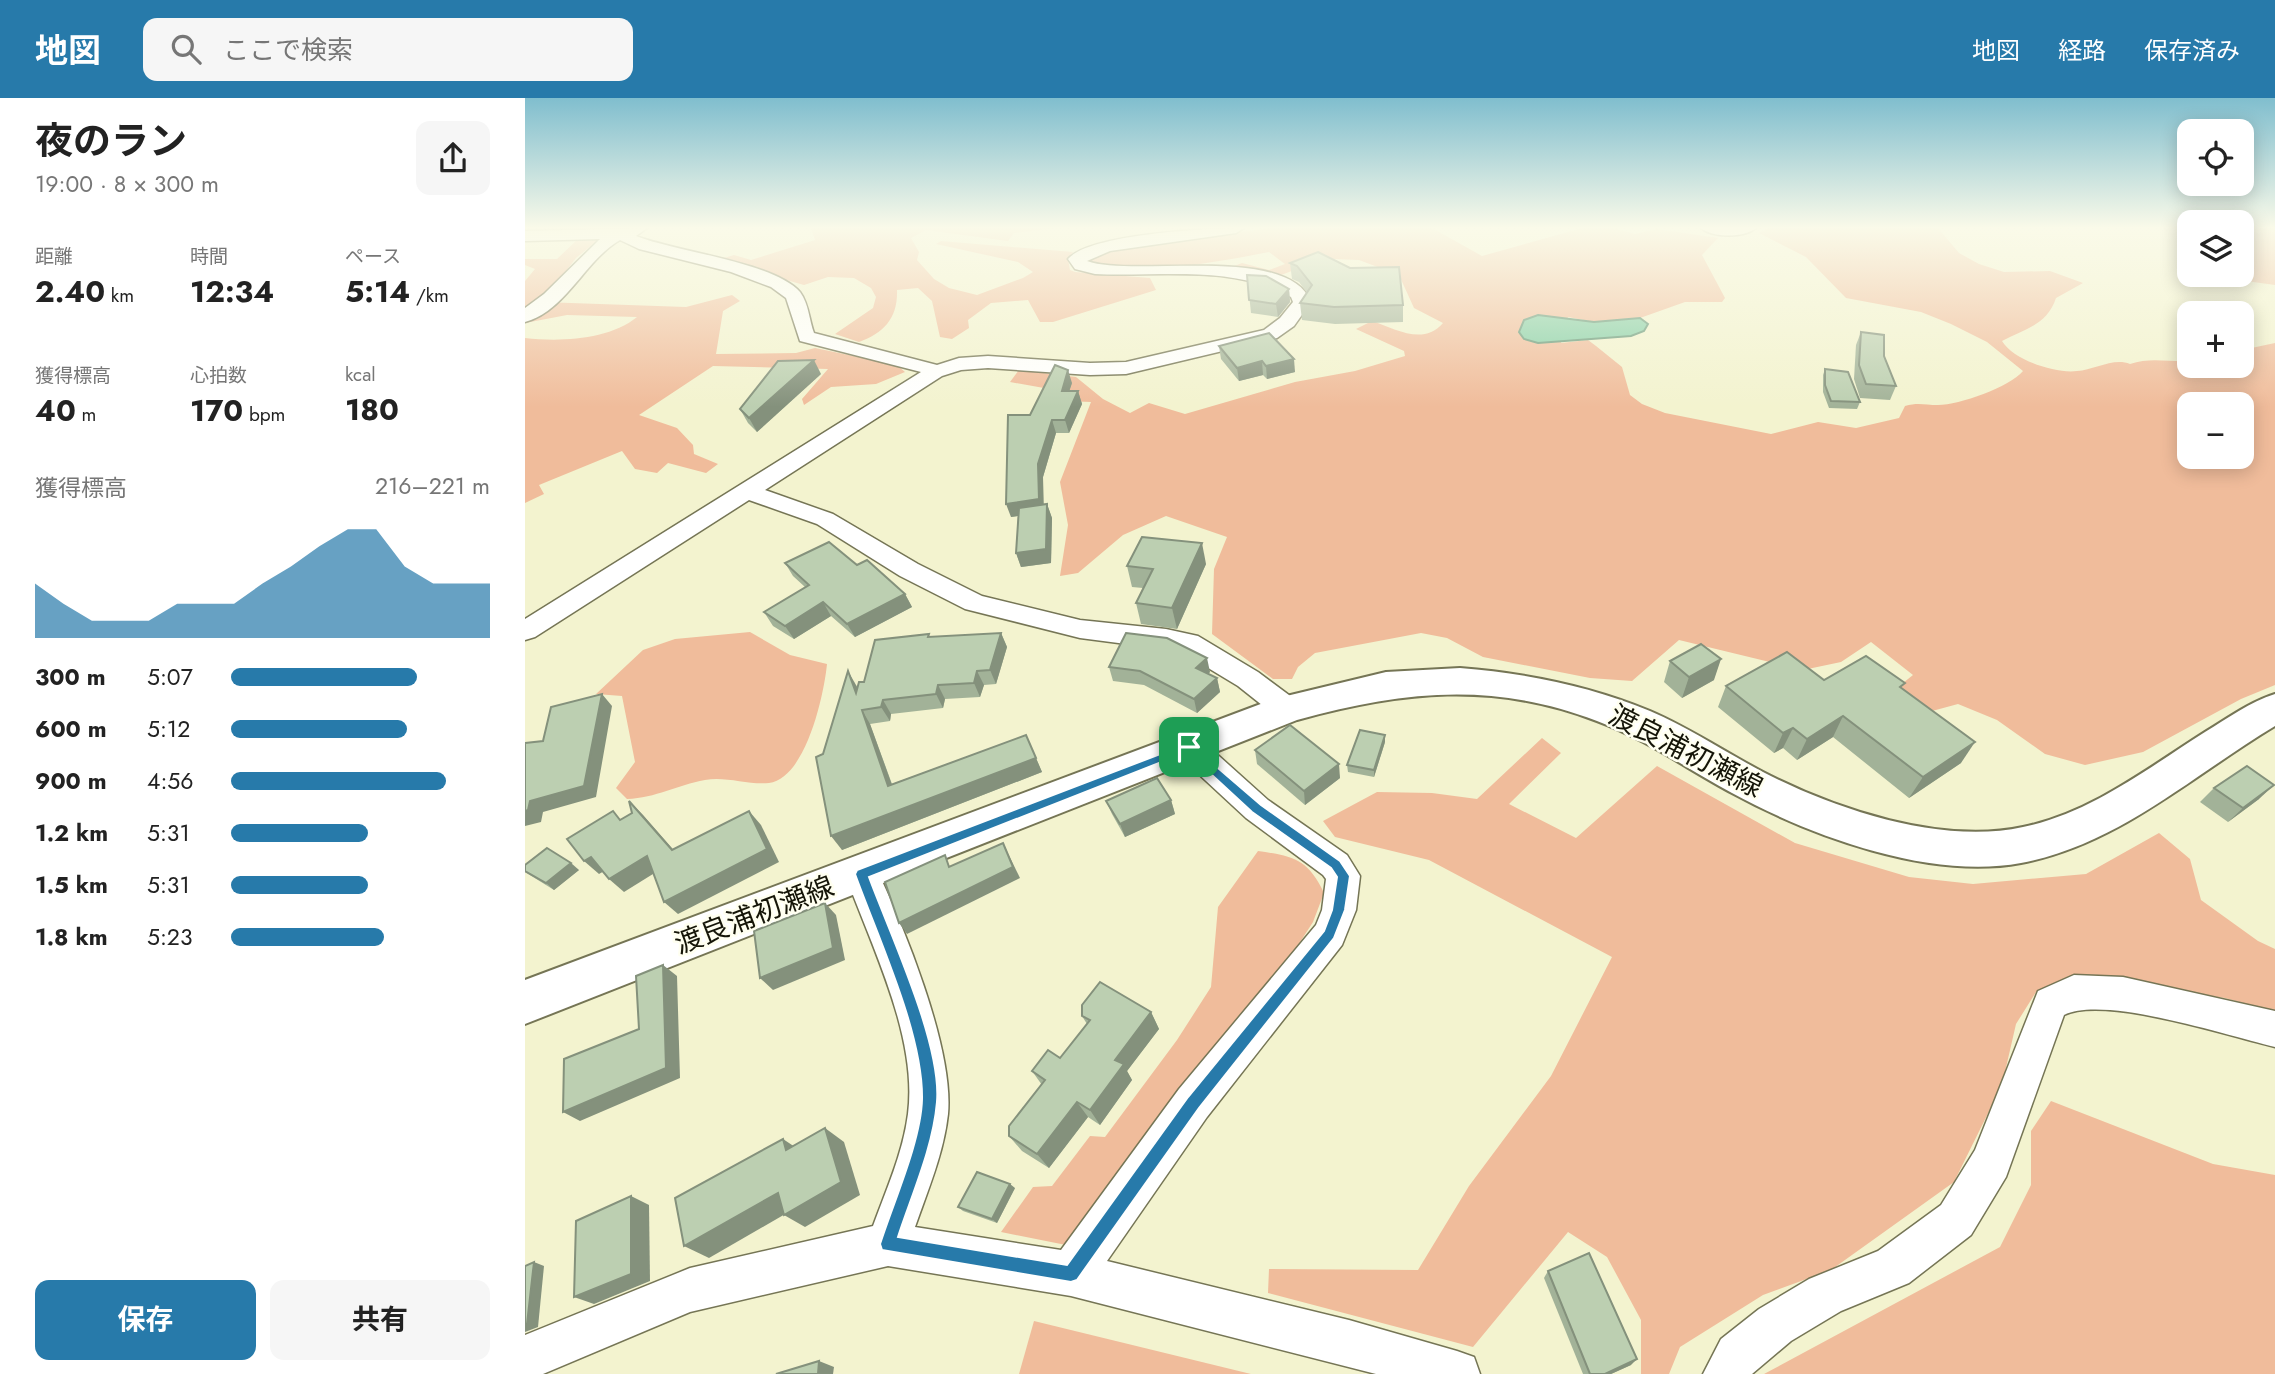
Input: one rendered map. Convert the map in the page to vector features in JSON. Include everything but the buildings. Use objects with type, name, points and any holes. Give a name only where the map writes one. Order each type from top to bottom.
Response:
[{"type":"main road","name":"渡良浦初瀬線","points":[[525,1002],[1287,709],[1346,693],[1403,683],[1460,682],[1557,696],[1634,720],[1761,790],[1823,816],[1918,843],[1969,847],[2019,846],[2066,834],[2106,813],[2275,708]]},
{"type":"street","points":[[525,316],[549,301],[561,288]]},
{"type":"street","points":[[783,288],[794,295],[807,337],[923,365],[935,372]]},
{"type":"street","points":[[525,631],[935,372],[959,364],[988,362],[1090,369],[1126,368],[1270,334],[1287,322],[1302,302],[1299,294],[1289,288]]},
{"type":"street","points":[[747,491],[825,519],[909,570],[974,603],[1080,629],[1166,638],[1188,643],[1248,679],[1287,709]]},
{"type":"street","points":[[1071,1274],[1193,1103],[1330,934],[1339,910],[1343,876],[1335,865],[1257,809],[1189,747]]},
{"type":"street","points":[[862,874],[926,1052],[929,1102],[918,1152],[888,1244]]},
{"type":"street","points":[[1726,1374],[1737,1355],[1775,1325],[1825,1295],[1893,1267],[1956,1220],[1990,1162],[2051,1003],[2074,992],[2123,994],[2275,1029]]},
{"type":"street","points":[[525,1358],[690,1290],[888,1244],[1071,1274],[1457,1374]]},
{"type":"shaded area","points":[[525,288],[553,288],[542,302],[686,307],[732,295],[740,301],[723,311],[716,354],[796,353],[815,348],[897,365],[905,372],[876,384],[831,387],[804,405],[802,399],[828,369],[713,366],[639,415],[677,428],[693,445],[694,454],[718,464],[706,473],[668,463],[657,473],[635,469],[622,451],[539,485],[544,494],[525,503],[525,338],[584,338],[613,331],[637,317],[567,315],[525,323]]},
{"type":"shaded area","points":[[871,288],[948,288],[977,295],[997,288],[1155,288],[1156,290],[1053,322],[1040,322],[1028,300],[991,303],[968,320],[969,328],[952,339],[940,337],[932,301],[918,288],[897,290],[892,316],[876,334],[859,342],[835,334],[873,308],[876,297]]},
{"type":"shaded area","points":[[1405,288],[1719,288],[1725,298],[1722,302],[1685,302],[1640,318],[1594,322],[1568,317],[1561,343],[1588,340],[1596,346],[1622,367],[1630,395],[1642,404],[1665,413],[1771,434],[1818,422],[1856,428],[1899,418],[1905,406],[1947,404],[1971,398],[1996,389],[2023,371],[1987,342],[1951,324],[1921,312],[1846,298],[1836,288],[2075,288],[2056,298],[2041,320],[2002,341],[2025,360],[2058,370],[2077,371],[2117,362],[2130,364],[2152,360],[2177,361],[2177,378],[2254,378],[2254,347],[2275,343],[2275,685],[2241,699],[2143,752],[2085,765],[2045,754],[1997,720],[1958,704],[1921,714],[1893,691],[1913,675],[1871,642],[1841,662],[1803,670],[1679,640],[1632,681],[1590,678],[1483,657],[1447,638],[1421,633],[1315,653],[1298,667],[1292,679],[1273,679],[1212,634],[1214,569],[1227,537],[1166,516],[1123,535],[1078,573],[1060,576],[1068,525],[1060,482],[1091,402],[1066,401],[1044,388],[1010,382],[1019,370],[1076,377],[1103,399],[1130,413],[1149,403],[1185,414],[1295,382],[1355,371],[1405,356],[1404,351],[1356,329],[1372,321],[1418,335],[1427,334],[1443,323],[1414,308]]},
{"type":"shaded area","points":[[1538,315],[1594,322],[1640,318],[1648,324],[1644,331],[1631,336],[1538,343],[1524,339],[1519,332],[1524,320]]},
{"type":"shaded area","points":[[750,632],[790,655],[827,664],[822,695],[811,733],[793,767],[782,778],[769,783],[713,779],[627,799],[616,788],[635,762],[622,696],[596,694],[643,650],[675,639]]},
{"type":"shaded area","points":[[1542,738],[1561,753],[1509,804],[1576,838],[1657,766],[1795,843],[1909,877],[1973,884],[2086,874],[2159,833],[2190,859],[2201,900],[2258,941],[2275,949],[2275,1012],[2225,998],[2093,979],[2036,992],[2016,1024],[2002,1085],[1954,1182],[1831,1270],[1763,1295],[1680,1347],[1669,1374],[1641,1374],[1641,1320],[1607,1257],[1568,1232],[1473,1347],[1268,1293],[1269,1269],[1418,1270],[1469,1186],[1551,1076],[1612,957],[1429,860],[1335,837],[1323,821],[1377,792],[1432,793],[1477,799]]},
{"type":"shaded area","points":[[1258,851],[1298,861],[1312,873],[1324,893],[1313,922],[1284,967],[1076,1247],[1001,1232],[1033,1187],[1052,1186],[1090,1136],[1105,1137],[1177,1040],[1211,987],[1218,907]]},
{"type":"shaded area","points":[[2051,1101],[2213,1164],[2275,1175],[2275,1374],[1764,1374],[2000,1247],[2031,1185],[2031,1131]]},
{"type":"shaded area","points":[[1034,1321],[1251,1374],[1019,1374]]},
{"type":"route","points":[[1189,747],[1257,809],[1335,865],[1343,876],[1339,910],[1330,934],[1193,1103],[1071,1274],[888,1244],[918,1152],[929,1102],[926,1052],[862,874],[1189,747]]}]
